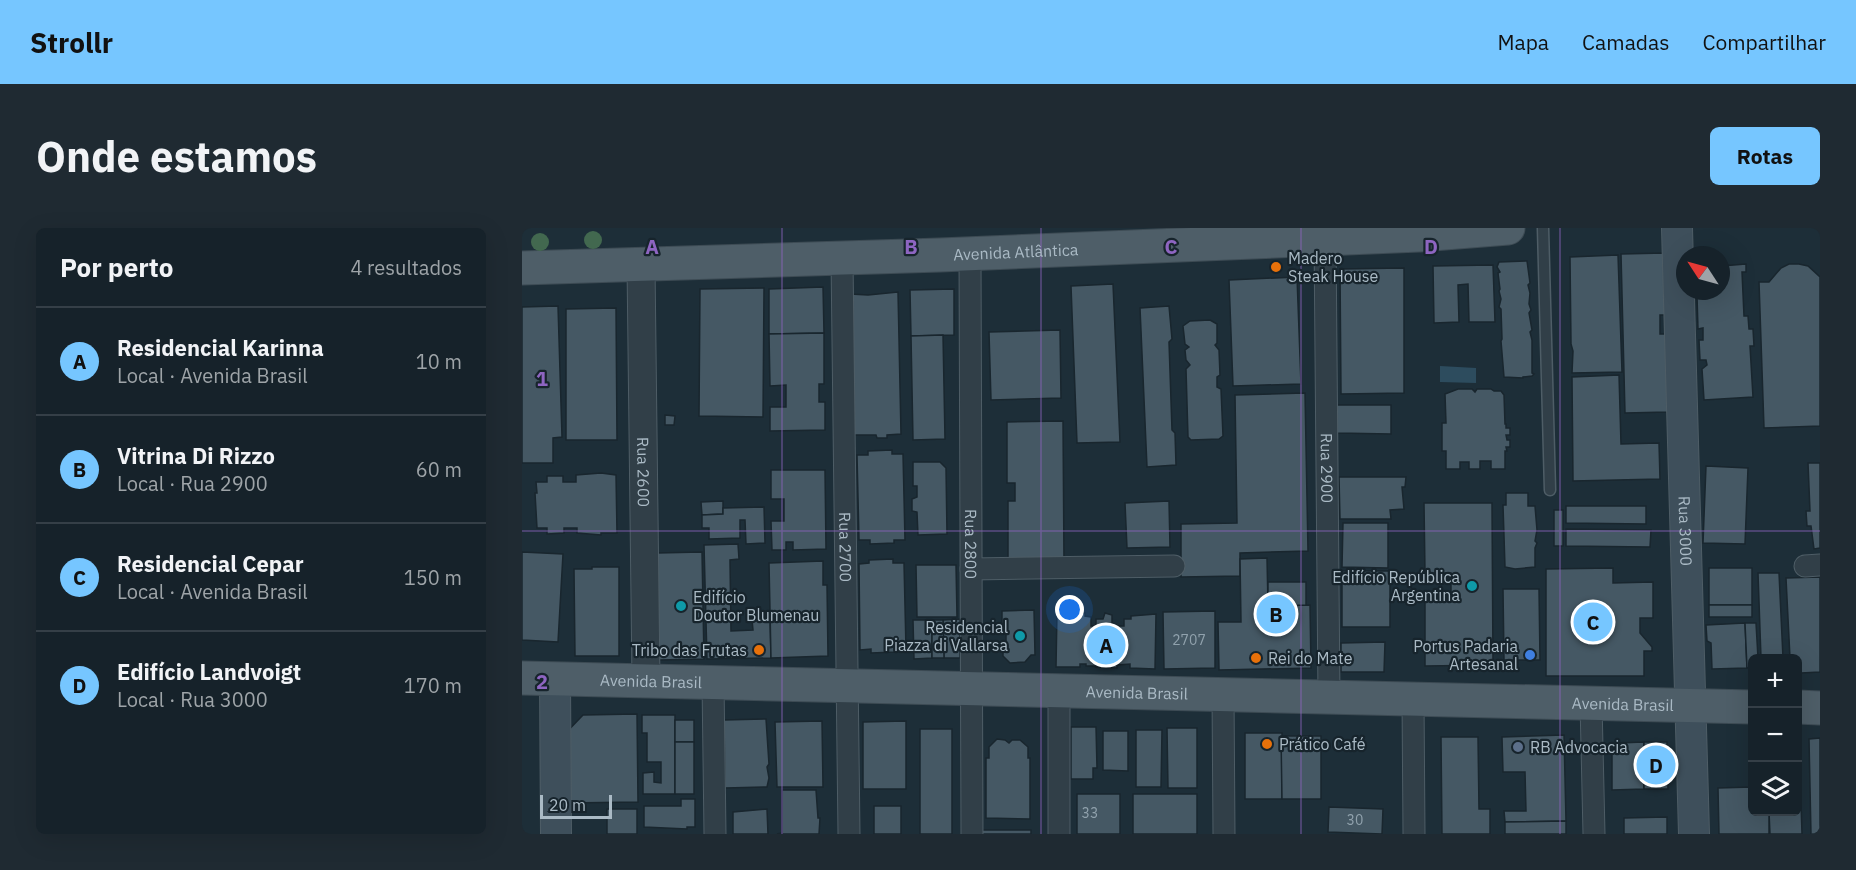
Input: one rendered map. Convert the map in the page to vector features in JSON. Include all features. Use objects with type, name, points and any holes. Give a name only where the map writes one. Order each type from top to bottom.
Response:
[{"type":"main road","name":"Avenida Atlântica","points":[[522,268],[970,254],[1419,235],[1508,228]]},
{"type":"main road","name":"Rua 3000","points":[[1677,228],[1695,834]]},
{"type":"main road","name":"Avenida Brasil","points":[[522,678],[1748,706]]},
{"type":"main road","points":[[555,679],[556,834]]},
{"type":"main road","points":[[1802,707],[1820,708]]},
{"type":"street","name":"Rua 2900","points":[[1325,238],[1329,697]]},
{"type":"street","name":"Rua 2800","points":[[970,254],[972,834]]},
{"type":"street","name":"Rua 2700","points":[[842,259],[849,834]]},
{"type":"street","name":"Rua 2600","points":[[641,264],[646,681]]},
{"type":"street","points":[[971,569],[1174,566]]},
{"type":"street","points":[[713,682],[715,834]]},
{"type":"street","points":[[1059,690],[1059,834]]},
{"type":"street","points":[[1223,694],[1224,834]]},
{"type":"street","points":[[1413,699],[1414,834]]},
{"type":"street","points":[[1591,703],[1594,834]]},
{"type":"lane","points":[[1543,228],[1550,490]]},
{"type":"water","points":[[1440,366],[1476,368],[1476,383],[1440,382]]},
{"type":"building","points":[[1665,253],[1667,315],[1660,315],[1660,334],[1666,334],[1668,412],[1625,413],[1621,254]]},
{"type":"building","points":[[1618,255],[1622,372],[1572,373],[1570,257]]},
{"type":"building","points":[[1527,261],[1530,283],[1528,285],[1532,330],[1530,332],[1532,373],[1534,374],[1523,378],[1504,377],[1501,309],[1499,307],[1501,299],[1498,273],[1500,272],[1497,267],[1499,262]]},
{"type":"building","points":[[1746,264],[1746,272],[1742,272],[1744,316],[1748,316],[1749,329],[1753,329],[1754,346],[1750,346],[1753,397],[1704,400],[1702,369],[1707,365],[1706,360],[1700,360],[1699,340],[1703,340],[1703,328],[1698,329],[1697,300],[1730,300],[1730,265]]},
{"type":"building","points":[[1789,264],[1808,266],[1820,277],[1820,426],[1764,428],[1759,282],[1769,282],[1781,268]]},
{"type":"building","points":[[1493,265],[1495,322],[1469,322],[1468,284],[1458,285],[1459,322],[1434,323],[1433,266]]},
{"type":"building","points":[[1404,268],[1404,393],[1341,394],[1340,269]]},
{"type":"building","points":[[1297,277],[1301,384],[1233,386],[1229,280]]},
{"type":"building","points":[[1113,284],[1120,442],[1077,443],[1071,286]]},
{"type":"building","points":[[823,287],[824,333],[769,334],[769,289]]},
{"type":"building","points":[[764,288],[763,417],[699,416],[700,289]]},
{"type":"building","points":[[954,289],[954,335],[911,336],[910,290]]},
{"type":"building","points":[[898,292],[901,434],[887,435],[887,438],[877,438],[876,435],[854,435],[850,294]]},
{"type":"building","points":[[558,306],[562,437],[553,438],[553,463],[522,463],[522,307]]},
{"type":"building","points":[[1169,306],[1172,339],[1169,342],[1172,430],[1175,433],[1176,465],[1147,467],[1140,308]]},
{"type":"building","points":[[616,308],[617,440],[566,440],[566,309]]},
{"type":"building","points":[[1210,320],[1217,324],[1217,343],[1215,345],[1219,350],[1220,375],[1217,377],[1217,387],[1221,389],[1223,436],[1219,439],[1191,440],[1188,437],[1186,369],[1190,365],[1186,360],[1185,350],[1189,347],[1185,344],[1183,326],[1190,321]]},
{"type":"building","points":[[1060,330],[1061,398],[991,400],[989,332]]},
{"type":"building","points":[[824,333],[824,384],[819,384],[819,402],[825,402],[825,430],[770,431],[770,407],[786,407],[786,385],[770,386],[769,334]]},
{"type":"building","points":[[943,335],[945,439],[913,440],[911,336]]},
{"type":"building","points":[[1619,375],[1621,444],[1659,443],[1660,479],[1573,481],[1572,377]]},
{"type":"building","points":[[1458,389],[1472,389],[1475,392],[1477,389],[1491,389],[1501,391],[1504,395],[1505,424],[1506,428],[1510,428],[1510,435],[1506,435],[1507,440],[1510,440],[1510,447],[1506,447],[1507,451],[1505,451],[1505,469],[1491,469],[1491,461],[1480,461],[1480,469],[1469,469],[1469,462],[1460,462],[1460,469],[1446,469],[1446,451],[1442,451],[1442,423],[1446,423],[1445,394]]},
{"type":"building","points":[[1305,393],[1308,551],[1240,553],[1240,576],[1181,577],[1181,524],[1237,523],[1235,395]]},
{"type":"building","points":[[1337,405],[1391,405],[1391,434],[1337,433]]},
{"type":"building","points":[[665,415],[675,416],[674,425],[665,425]]},
{"type":"building","points":[[1063,421],[1064,562],[1008,563],[1008,501],[1015,501],[1015,483],[1007,483],[1007,422]]},
{"type":"building","points":[[892,450],[892,454],[903,454],[905,540],[870,544],[870,540],[859,540],[857,455],[868,455],[868,451]]},
{"type":"building","points":[[913,462],[940,462],[946,468],[947,534],[918,535],[917,512],[912,511],[912,499],[917,497],[917,486],[913,486]]},
{"type":"building","points":[[1808,463],[1820,463],[1820,548],[1814,549],[1811,526],[1807,526],[1806,511],[1810,511]]},
{"type":"building","points":[[1706,466],[1748,468],[1745,544],[1703,543]]},
{"type":"building","points":[[771,470],[825,470],[826,549],[793,550],[793,542],[786,542],[786,550],[772,550],[771,521],[784,521],[784,499],[771,499]]},
{"type":"building","points":[[601,473],[616,475],[617,533],[601,533],[601,535],[577,533],[577,528],[564,528],[564,533],[547,534],[547,528],[537,528],[536,482],[547,482],[547,476],[563,476],[563,482],[576,482],[576,475]]},
{"type":"building","points":[[1339,477],[1406,477],[1405,487],[1402,487],[1404,509],[1390,510],[1391,519],[1340,519]]},
{"type":"building","points":[[1506,493],[1528,493],[1528,506],[1535,506],[1537,530],[1535,541],[1537,543],[1535,567],[1515,569],[1505,567],[1503,505],[1506,505]]},
{"type":"building","points":[[723,501],[723,514],[702,515],[701,502]]},
{"type":"building","points":[[1169,501],[1170,547],[1127,548],[1125,503]]},
{"type":"building","name":"Edifício República Argentina","points":[[1424,503],[1492,503],[1493,665],[1425,666],[1425,599],[1451,598],[1451,573],[1425,573]]},
{"type":"building","points":[[1566,506],[1646,506],[1646,524],[1566,523]]},
{"type":"building","points":[[764,507],[765,543],[746,544],[745,520],[740,520],[740,538],[709,539],[709,528],[702,528],[702,515],[723,514],[723,508]]},
{"type":"building","points":[[1554,510],[1563,510],[1563,546],[1554,546]]},
{"type":"building","points":[[1343,523],[1388,523],[1388,568],[1342,567]]},
{"type":"building","points":[[1566,529],[1651,530],[1650,547],[1566,546]]},
{"type":"building","points":[[738,544],[739,559],[730,560],[731,631],[753,630],[752,620],[770,619],[771,658],[707,659],[704,545]]},
{"type":"building","points":[[522,552],[563,554],[558,642],[522,640]]},
{"type":"building","name":"Edifício Doutor Blumenau","points":[[702,552],[704,659],[659,660],[657,553]]},
{"type":"building","points":[[1267,558],[1268,606],[1310,605],[1311,668],[1219,670],[1218,622],[1241,622],[1240,559]]},
{"type":"building","points":[[893,559],[893,563],[904,563],[906,649],[871,653],[871,649],[860,650],[859,564],[869,563],[869,560]]},
{"type":"building","points":[[823,561],[823,585],[827,585],[828,656],[771,658],[769,563]]},
{"type":"building","points":[[916,565],[956,565],[957,617],[917,617]]},
{"type":"building","points":[[592,567],[619,567],[619,656],[575,656],[574,569],[592,569]]},
{"type":"building","points":[[1613,568],[1613,583],[1653,582],[1653,618],[1640,618],[1640,633],[1652,647],[1652,651],[1644,651],[1644,676],[1546,676],[1546,569]]},
{"type":"building","points":[[1709,568],[1752,568],[1752,605],[1709,605]]},
{"type":"building","points":[[1342,571],[1390,571],[1390,627],[1342,627]]},
{"type":"building","points":[[1758,573],[1779,573],[1783,654],[1761,654]]},
{"type":"building","points":[[1820,577],[1820,672],[1802,673],[1802,654],[1790,654],[1786,578]]},
{"type":"building","points":[[1268,582],[1306,582],[1306,605],[1268,606]]},
{"type":"building","points":[[1503,589],[1539,589],[1540,660],[1504,660]]},
{"type":"building","points":[[1709,605],[1752,605],[1752,617],[1709,617]]},
{"type":"building","name":"Residencial Piazza di Vallarsa","points":[[1034,610],[1035,655],[1031,655],[1025,662],[1010,663],[1003,656],[1006,629],[1002,629],[1002,611]]},
{"type":"building","points":[[1215,611],[1215,668],[1164,669],[1163,612]]},
{"type":"building","points":[[1057,612],[1085,613],[1085,616],[1091,617],[1091,626],[1096,626],[1096,619],[1103,619],[1105,613],[1112,615],[1112,626],[1124,626],[1124,619],[1131,619],[1131,616],[1156,614],[1155,669],[1130,668],[1130,664],[1117,665],[1117,668],[1086,666],[1086,664],[1080,664],[1080,667],[1056,667]]},
{"type":"building","points":[[960,619],[960,658],[944,658],[943,620]]},
{"type":"building","points":[[913,620],[932,620],[932,658],[914,659]]},
{"type":"building","points":[[932,620],[943,620],[944,658],[932,658]]},
{"type":"building","points":[[1745,623],[1747,668],[1712,669],[1711,643],[1707,641],[1706,625]]},
{"type":"building","points":[[1745,623],[1756,623],[1758,654],[1748,654],[1747,668]]},
{"type":"building","points":[[1385,642],[1384,672],[1341,672],[1341,643]]},
{"type":"building","points":[[637,714],[638,802],[567,803],[560,739],[583,715]]},
{"type":"building","points":[[642,715],[675,715],[675,794],[643,794],[643,773],[654,772],[654,782],[661,783],[661,762],[647,762],[647,733],[642,733]]},
{"type":"building","points":[[766,719],[769,764],[767,787],[725,788],[724,720]]},
{"type":"building","points":[[675,720],[694,720],[694,742],[675,742]]},
{"type":"building","points":[[822,721],[823,787],[777,787],[775,722]]},
{"type":"building","points":[[906,721],[906,789],[863,789],[863,722]]},
{"type":"building","points":[[1071,727],[1096,727],[1097,768],[1093,768],[1093,779],[1071,779]]},
{"type":"building","points":[[1167,728],[1197,728],[1197,788],[1168,788]]},
{"type":"building","points":[[920,729],[952,729],[952,834],[920,834]]},
{"type":"building","points":[[1136,730],[1162,730],[1161,787],[1136,787]]},
{"type":"building","points":[[1103,731],[1128,731],[1128,771],[1103,770]]},
{"type":"building","points":[[1245,733],[1282,733],[1282,799],[1245,799]]},
{"type":"building","points":[[1564,735],[1566,821],[1505,822],[1504,811],[1526,811],[1525,772],[1503,772],[1502,737]]},
{"type":"building","points":[[1281,736],[1321,736],[1321,799],[1282,799]]},
{"type":"building","points":[[1441,737],[1478,737],[1479,809],[1490,809],[1490,834],[1442,834]]},
{"type":"building","points":[[1820,738],[1820,834],[1811,834],[1809,739]]},
{"type":"building","points":[[997,739],[1009,743],[1012,740],[1020,740],[1028,747],[1030,819],[986,818],[986,758],[989,758],[989,747]]},
{"type":"building","points":[[675,742],[694,742],[694,794],[675,794]]},
{"type":"building","points":[[1644,742],[1644,789],[1612,790],[1612,750],[1618,749],[1618,743]]},
{"type":"building","points":[[1644,742],[1667,742],[1668,789],[1644,789]]},
{"type":"building","points":[[1748,787],[1748,816],[1769,816],[1769,834],[1719,834],[1718,788]]},
{"type":"building","points":[[782,790],[816,790],[818,818],[820,818],[819,834],[777,834],[782,833]]},
{"type":"building","points":[[1077,794],[1120,794],[1120,834],[1077,834]]},
{"type":"building","points":[[1133,794],[1197,794],[1197,834],[1133,834]]},
{"type":"building","points":[[681,799],[695,799],[695,827],[687,827],[687,829],[644,827],[644,806],[681,806]]},
{"type":"building","points":[[874,806],[901,806],[901,834],[874,834]]},
{"type":"building","points":[[1329,807],[1383,809],[1382,834],[1328,832]]},
{"type":"building","points":[[607,809],[637,809],[637,834],[607,834]]},
{"type":"building","points":[[767,809],[768,834],[733,834],[733,812]]},
{"type":"building","points":[[1769,816],[1801,816],[1802,834],[1770,834]]},
{"type":"building","points":[[1667,817],[1667,834],[1624,834],[1624,818]]},
{"type":"building","points":[[1566,821],[1566,834],[1505,834],[1505,822]]},
{"type":"building","points":[[981,830],[1031,830],[1031,834],[981,834]]},
{"type":"place","name":"Madero Steak House","points":[[1276,267]]},
{"type":"place","name":"Edifício República Argentina","points":[[1472,586]]},
{"type":"place","name":"Edifício Doutor Blumenau","points":[[681,606]]},
{"type":"place","name":"Vitrina Di Rizzo","points":[[1276,614]]},
{"type":"place","name":"Residencial Cepar","points":[[1593,622]]},
{"type":"place","name":"Residencial Piazza di Vallarsa","points":[[1020,636]]},
{"type":"place","name":"Residencial Karinna","points":[[1106,645]]},
{"type":"place","name":"Tribo das Frutas","points":[[759,650]]},
{"type":"place","name":"Portus Padaria Artesanal","points":[[1530,655]]},
{"type":"place","name":"Rei do Mate","points":[[1256,658]]},
{"type":"place","name":"Prático Café","points":[[1267,744]]},
{"type":"place","name":"RB Advocacia","points":[[1518,747]]},
{"type":"place","name":"Edifício Landvoigt","points":[[1656,765]]}]
